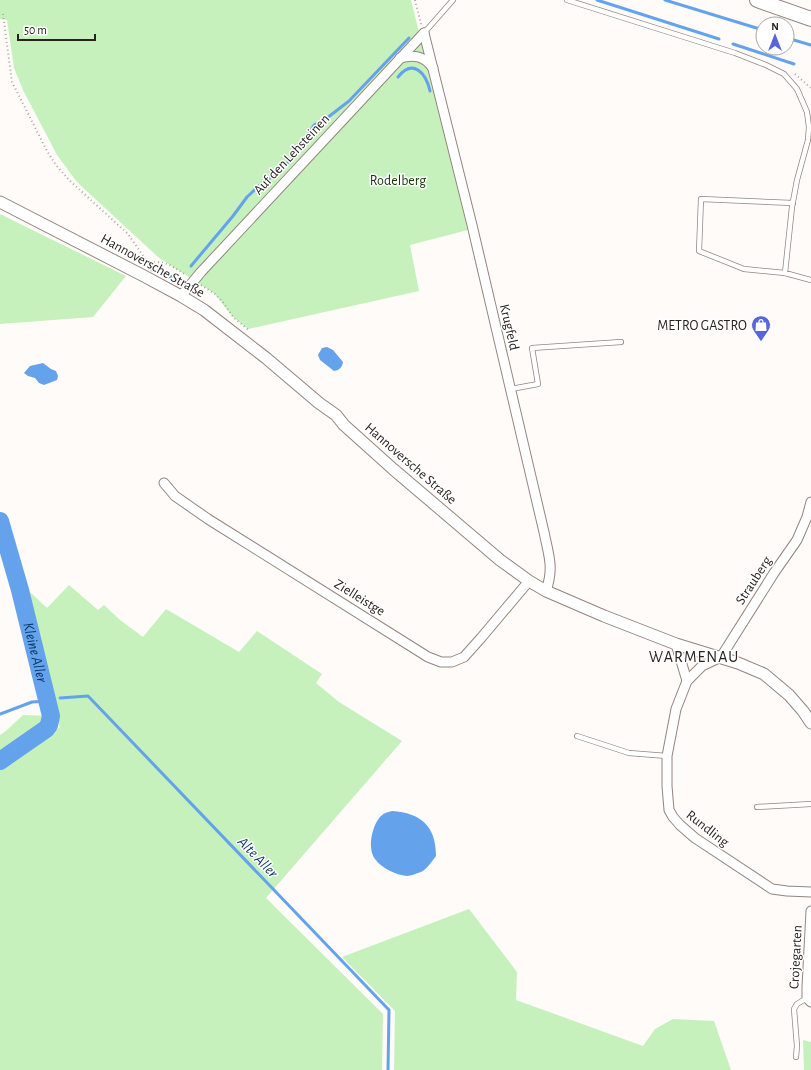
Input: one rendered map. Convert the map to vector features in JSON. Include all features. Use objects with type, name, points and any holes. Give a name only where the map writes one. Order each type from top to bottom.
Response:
[{"type":"main road","points":[[757,0],[811,19]]},
{"type":"street","name":"Auf den Lehsteinen","points":[[181,296],[194,280],[424,33]]},
{"type":"street","name":"Krugfeld","points":[[424,33],[472,225],[544,532],[551,568],[551,578],[546,591]]},
{"type":"street","points":[[400,58],[407,56],[420,57],[428,62],[434,69]]},
{"type":"street","name":"Hannoversche Straße","points":[[0,202],[142,275],[204,310],[336,415],[344,425],[393,469],[500,560],[528,581],[582,608],[676,644],[738,662],[764,674],[807,709],[811,723]]},
{"type":"street","name":"Zielleistge","points":[[164,483],[175,496],[189,506],[428,657],[441,662],[452,662],[464,657],[528,581]]},
{"type":"street","name":"Strauberg","points":[[721,657],[774,573],[798,540],[809,518],[811,502]]},
{"type":"street","points":[[676,644],[687,681]]},
{"type":"street","name":"Rundling","points":[[721,657],[702,666],[687,681],[676,709],[667,756],[667,791],[669,810],[673,817],[687,832],[772,889],[811,892]]},
{"type":"street","name":"Crojegarten","points":[[809,1000],[811,912]]},
{"type":"lane","points":[[424,33],[453,0]]},
{"type":"lane","points":[[567,0],[735,53],[784,74],[797,88],[807,112],[809,127],[808,140],[797,180],[793,203],[785,273]]},
{"type":"lane","points":[[793,203],[701,199],[699,251],[744,269],[785,273],[811,280]]},
{"type":"lane","points":[[511,389],[538,384],[532,348],[621,342]]},
{"type":"lane","points":[[577,736],[629,753],[667,756]]},
{"type":"lane","points":[[757,807],[811,804]]},
{"type":"lane","points":[[796,1057],[797,1046],[794,1009],[797,1004],[809,1000]]},
{"type":"path","points":[[415,0],[424,33]]},
{"type":"path","points":[[3,14],[12,82],[47,151],[56,165],[69,180],[128,234],[148,263]]},
{"type":"path","points":[[142,275],[148,263]]},
{"type":"path","points":[[148,263],[168,263],[194,280]]},
{"type":"green space","name":"Rodelberg","points":[[0,0],[411,0],[468,230],[410,245],[419,291],[248,329],[232,316],[215,294],[158,257],[77,182],[57,155],[23,90],[14,68],[7,20],[0,19]]},
{"type":"green space","points":[[0,214],[126,276],[93,317],[0,324]]},
{"type":"green space","points":[[69,585],[98,610],[104,605],[120,620],[143,637],[166,609],[239,652],[257,631],[322,674],[316,683],[339,702],[402,741],[266,898],[383,1014],[382,1070],[0,1070],[0,769],[60,727],[48,703],[30,592],[47,608]]},
{"type":"green space","points":[[23,715],[51,716],[0,753],[0,735]]},
{"type":"green space","points":[[469,909],[517,972],[516,1000],[643,1046],[655,1029],[673,1019],[714,1021],[731,1070],[394,1070],[395,1011],[342,957]]},
{"type":"green space","points":[[803,1040],[811,1042],[811,1070],[804,1070]]},
{"type":"water","points":[[327,347],[333,350],[343,362],[338,370],[334,371],[320,360],[318,355],[322,348]]},
{"type":"water","points":[[43,363],[56,371],[58,376],[57,380],[44,385],[39,383],[35,378],[24,373],[30,366]]},
{"type":"water","points":[[392,811],[402,812],[419,818],[430,829],[436,856],[421,872],[407,876],[394,873],[385,868],[375,859],[371,849],[371,843],[375,825],[382,815]]},
{"type":"waterway","points":[[597,0],[719,39]]},
{"type":"waterway","points":[[665,0],[755,28]]},
{"type":"waterway","points":[[191,266],[247,197],[262,183],[278,173],[295,155],[314,125],[327,118],[349,101],[409,38]]},
{"type":"waterway","points":[[795,40],[811,45]]},
{"type":"waterway","points":[[733,44],[794,64]]},
{"type":"waterway","points":[[398,77],[404,71],[414,68],[422,74],[430,91]]},
{"type":"waterway","points":[[152,270],[168,277],[177,276]]},
{"type":"waterway","name":"Kleine Aller","points":[[0,521],[20,590],[51,716],[49,725],[46,729],[0,761]]},
{"type":"waterway","name":"Alte Aller","points":[[60,698],[88,696],[389,1010],[388,1070]]},
{"type":"waterway","points":[[0,714],[32,702],[48,701]]},
{"type":"place","name":"METRO GASTRO","points":[[761,342]]},
{"type":"district","name":"WARMENAU","points":[[694,656]]}]
